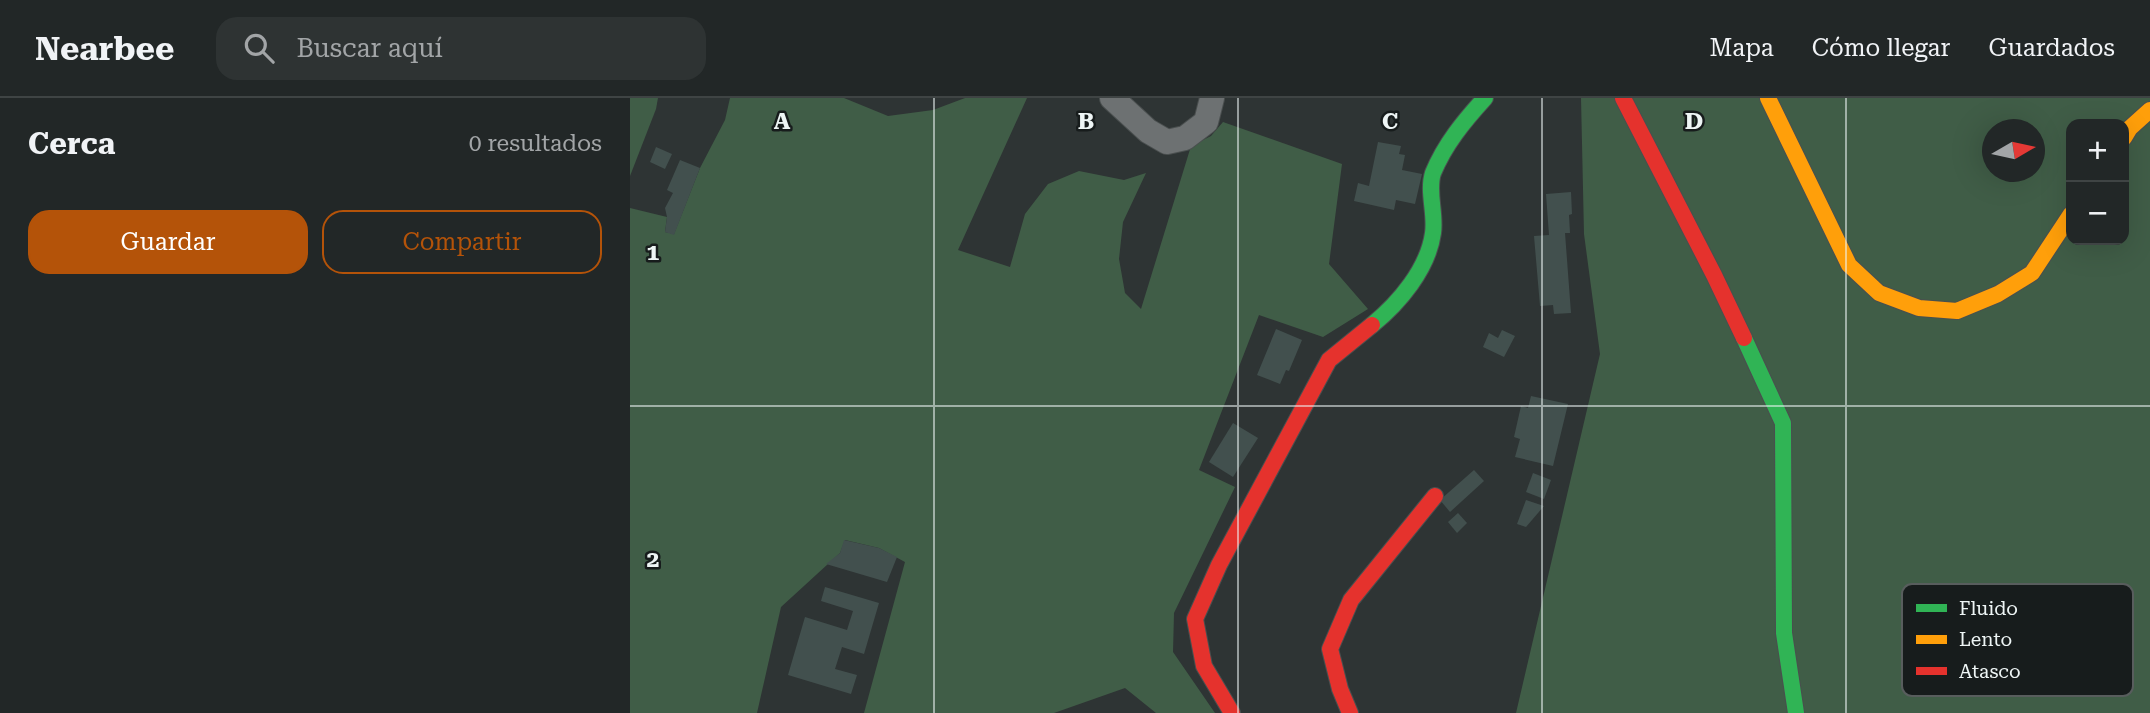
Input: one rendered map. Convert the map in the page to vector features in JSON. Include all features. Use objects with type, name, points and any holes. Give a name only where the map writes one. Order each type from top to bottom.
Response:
[{"type":"street","points":[[1112,98],[1148,131],[1167,142],[1185,138],[1206,122],[1212,98]]},
{"type":"street","points":[[1232,713],[1204,666],[1195,619],[1219,565],[1329,360],[1393,308],[1421,267],[1433,233],[1432,176],[1457,128],[1485,98]]},
{"type":"street","points":[[1623,98],[1714,275],[1783,423],[1784,633],[1796,713]]},
{"type":"street","points":[[1768,98],[1849,265],[1879,293],[1919,308],[1956,311],[1998,294],[2032,273],[2066,222]]},
{"type":"street","points":[[2129,130],[2150,110]]},
{"type":"street","points":[[1350,713],[1340,689],[1330,649],[1351,600],[1435,496]]},
{"type":"green space","points":[[630,98],[658,98],[630,176]]},
{"type":"green space","points":[[730,98],[844,98],[888,116],[933,110],[965,98],[1027,98],[958,250],[1010,267],[1025,214],[1048,184],[1079,171],[1124,180],[1146,173],[1123,222],[1119,259],[1125,293],[1141,309],[1191,146],[1211,136],[1223,122],[1342,164],[1329,264],[1368,309],[1323,337],[1259,315],[1199,470],[1235,487],[1174,613],[1173,652],[1215,713],[1156,713],[1125,688],[1054,713],[864,713],[905,562],[879,548],[845,540],[840,553],[781,607],[757,713],[630,713],[630,208],[667,217],[665,232],[674,234],[700,168],[725,120]]},
{"type":"green space","points":[[1581,98],[2150,98],[2150,713],[1516,713],[1600,354],[1584,234]]},
{"type":"building","points":[[1378,142],[1401,146],[1399,154],[1405,155],[1402,170],[1422,174],[1415,204],[1396,200],[1394,210],[1354,201],[1358,183],[1369,186]]},
{"type":"building","points":[[656,147],[672,154],[665,169],[650,162]]},
{"type":"building","points":[[680,160],[700,168],[674,235],[665,232],[665,208],[673,193],[667,190]]},
{"type":"building","points":[[1571,192],[1570,233],[1565,233],[1571,313],[1554,314],[1553,305],[1540,306],[1534,236],[1549,235],[1546,194]]},
{"type":"building","points":[[1276,329],[1302,340],[1289,371],[1286,370],[1280,384],[1257,375]]},
{"type":"building","points":[[1502,330],[1515,336],[1504,357],[1483,347],[1489,333],[1498,338]]},
{"type":"building","points":[[1531,396],[1568,404],[1553,466],[1515,457],[1520,439],[1514,437],[1521,406],[1528,408]]},
{"type":"building","points":[[1233,423],[1258,438],[1233,477],[1209,462]]},
{"type":"building","points":[[1474,470],[1484,481],[1450,512],[1440,500]]},
{"type":"building","points":[[1533,473],[1551,480],[1544,499],[1526,492]]},
{"type":"building","points":[[1526,500],[1544,506],[1526,527],[1517,524]]},
{"type":"building","points":[[1458,513],[1467,523],[1457,533],[1448,522]]},
{"type":"building","points":[[844,540],[879,548],[897,557],[887,582],[826,564],[840,553]]},
{"type":"building","points":[[825,587],[879,603],[864,654],[842,647],[835,669],[857,675],[851,694],[788,675],[805,617],[847,630],[853,611],[821,601]]},
{"type":"traffic: fast","points":[[1372,325],[1402,296],[1419,272],[1433,233],[1433,173],[1456,133],[1485,98]]},
{"type":"traffic: fast","points":[[1744,338],[1783,423],[1784,633],[1796,713]]},
{"type":"traffic: slow","points":[[1768,98],[1849,265],[1879,293],[1919,308],[1957,311],[1998,294],[2032,273],[2066,222]]},
{"type":"traffic: slow","points":[[2129,130],[2150,110]]},
{"type":"traffic: jam","points":[[1623,98],[1744,338]]},
{"type":"traffic: jam","points":[[1232,713],[1204,666],[1195,619],[1219,565],[1329,360],[1372,325]]},
{"type":"traffic: jam","points":[[1350,713],[1340,689],[1330,649],[1351,600],[1435,496]]}]
